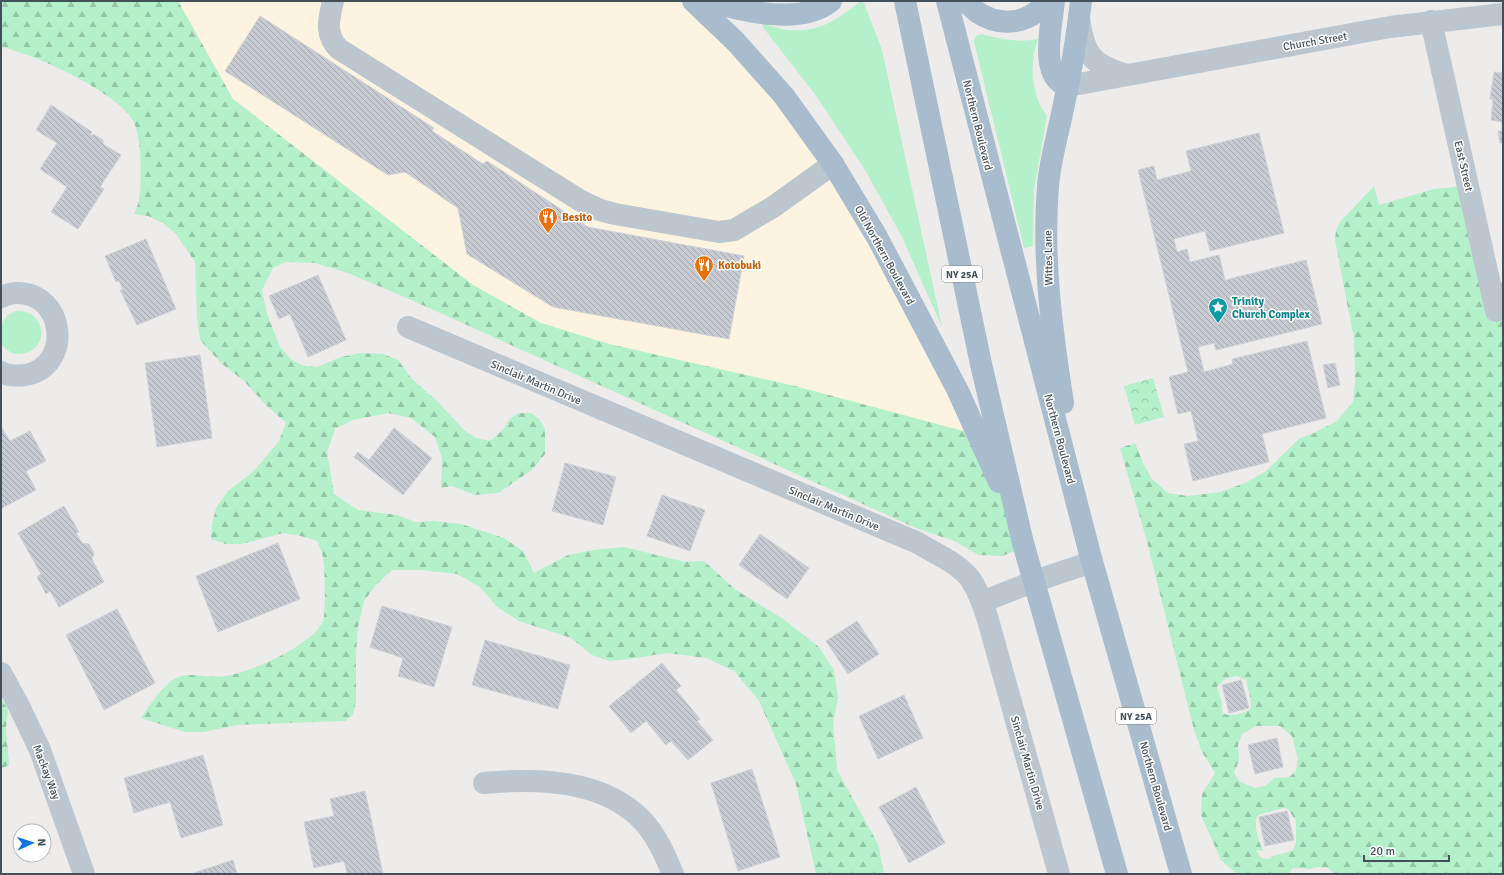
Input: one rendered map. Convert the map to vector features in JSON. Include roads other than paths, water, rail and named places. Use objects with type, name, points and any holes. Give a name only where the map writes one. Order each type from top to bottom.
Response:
[{"type":"main road","name":"Old Northern Boulevard","points":[[693,1],[735,41],[784,96],[833,164],[877,238],[958,391],[997,478],[1023,543]]},
{"type":"main road","points":[[708,1],[744,10],[787,14],[813,11],[831,1]]},
{"type":"main road","name":"NY 25A","points":[[904,1],[981,364],[1023,543],[1117,874]]},
{"type":"main road","name":"Northern Boulevard","points":[[947,1],[1092,562],[1181,874]]},
{"type":"main road","points":[[965,1],[977,12],[1009,22],[1019,21],[1031,17],[1043,7],[1047,1]]},
{"type":"main road","points":[[1054,1],[1050,61],[1054,76],[1062,84],[1068,86]]},
{"type":"main road","name":"Wittes Lane","points":[[1080,10],[1068,86],[1048,186],[1048,282],[1054,345],[1080,515]]},
{"type":"street","points":[[333,1],[329,20],[329,30],[333,42],[339,49],[581,201],[600,210],[615,214],[720,232],[729,232],[773,207],[833,164]]},
{"type":"street","name":"Church Street","points":[[1080,10],[1083,40],[1088,52],[1098,63],[1111,71],[1128,75]]},
{"type":"street","name":"Church Street","points":[[1068,86],[1382,28],[1431,21],[1503,14]]},
{"type":"street","name":"East Street","points":[[1431,21],[1496,311]]},
{"type":"street","points":[[1,297],[15,293],[28,294],[40,300],[50,309],[56,320],[58,333],[57,346],[51,358],[42,367],[31,374],[18,376],[1,372]]},
{"type":"street","name":"Sinclair Martin Drive","points":[[408,328],[918,543],[954,564],[970,579],[982,602],[1059,874]]},
{"type":"street","points":[[982,602],[1035,581],[1092,562]]},
{"type":"street","name":"Mackay Way","points":[[1,673],[40,750],[84,874]]},
{"type":"street","points":[[484,784],[527,780],[567,784],[610,798],[629,809],[649,829],[660,845],[673,874]]},
{"type":"place","name":"Besito","points":[[548,234]]},
{"type":"place","name":"Kotobuki","points":[[704,282]]},
{"type":"place","name":"Trinity Church Complex","points":[[1218,324]]}]
